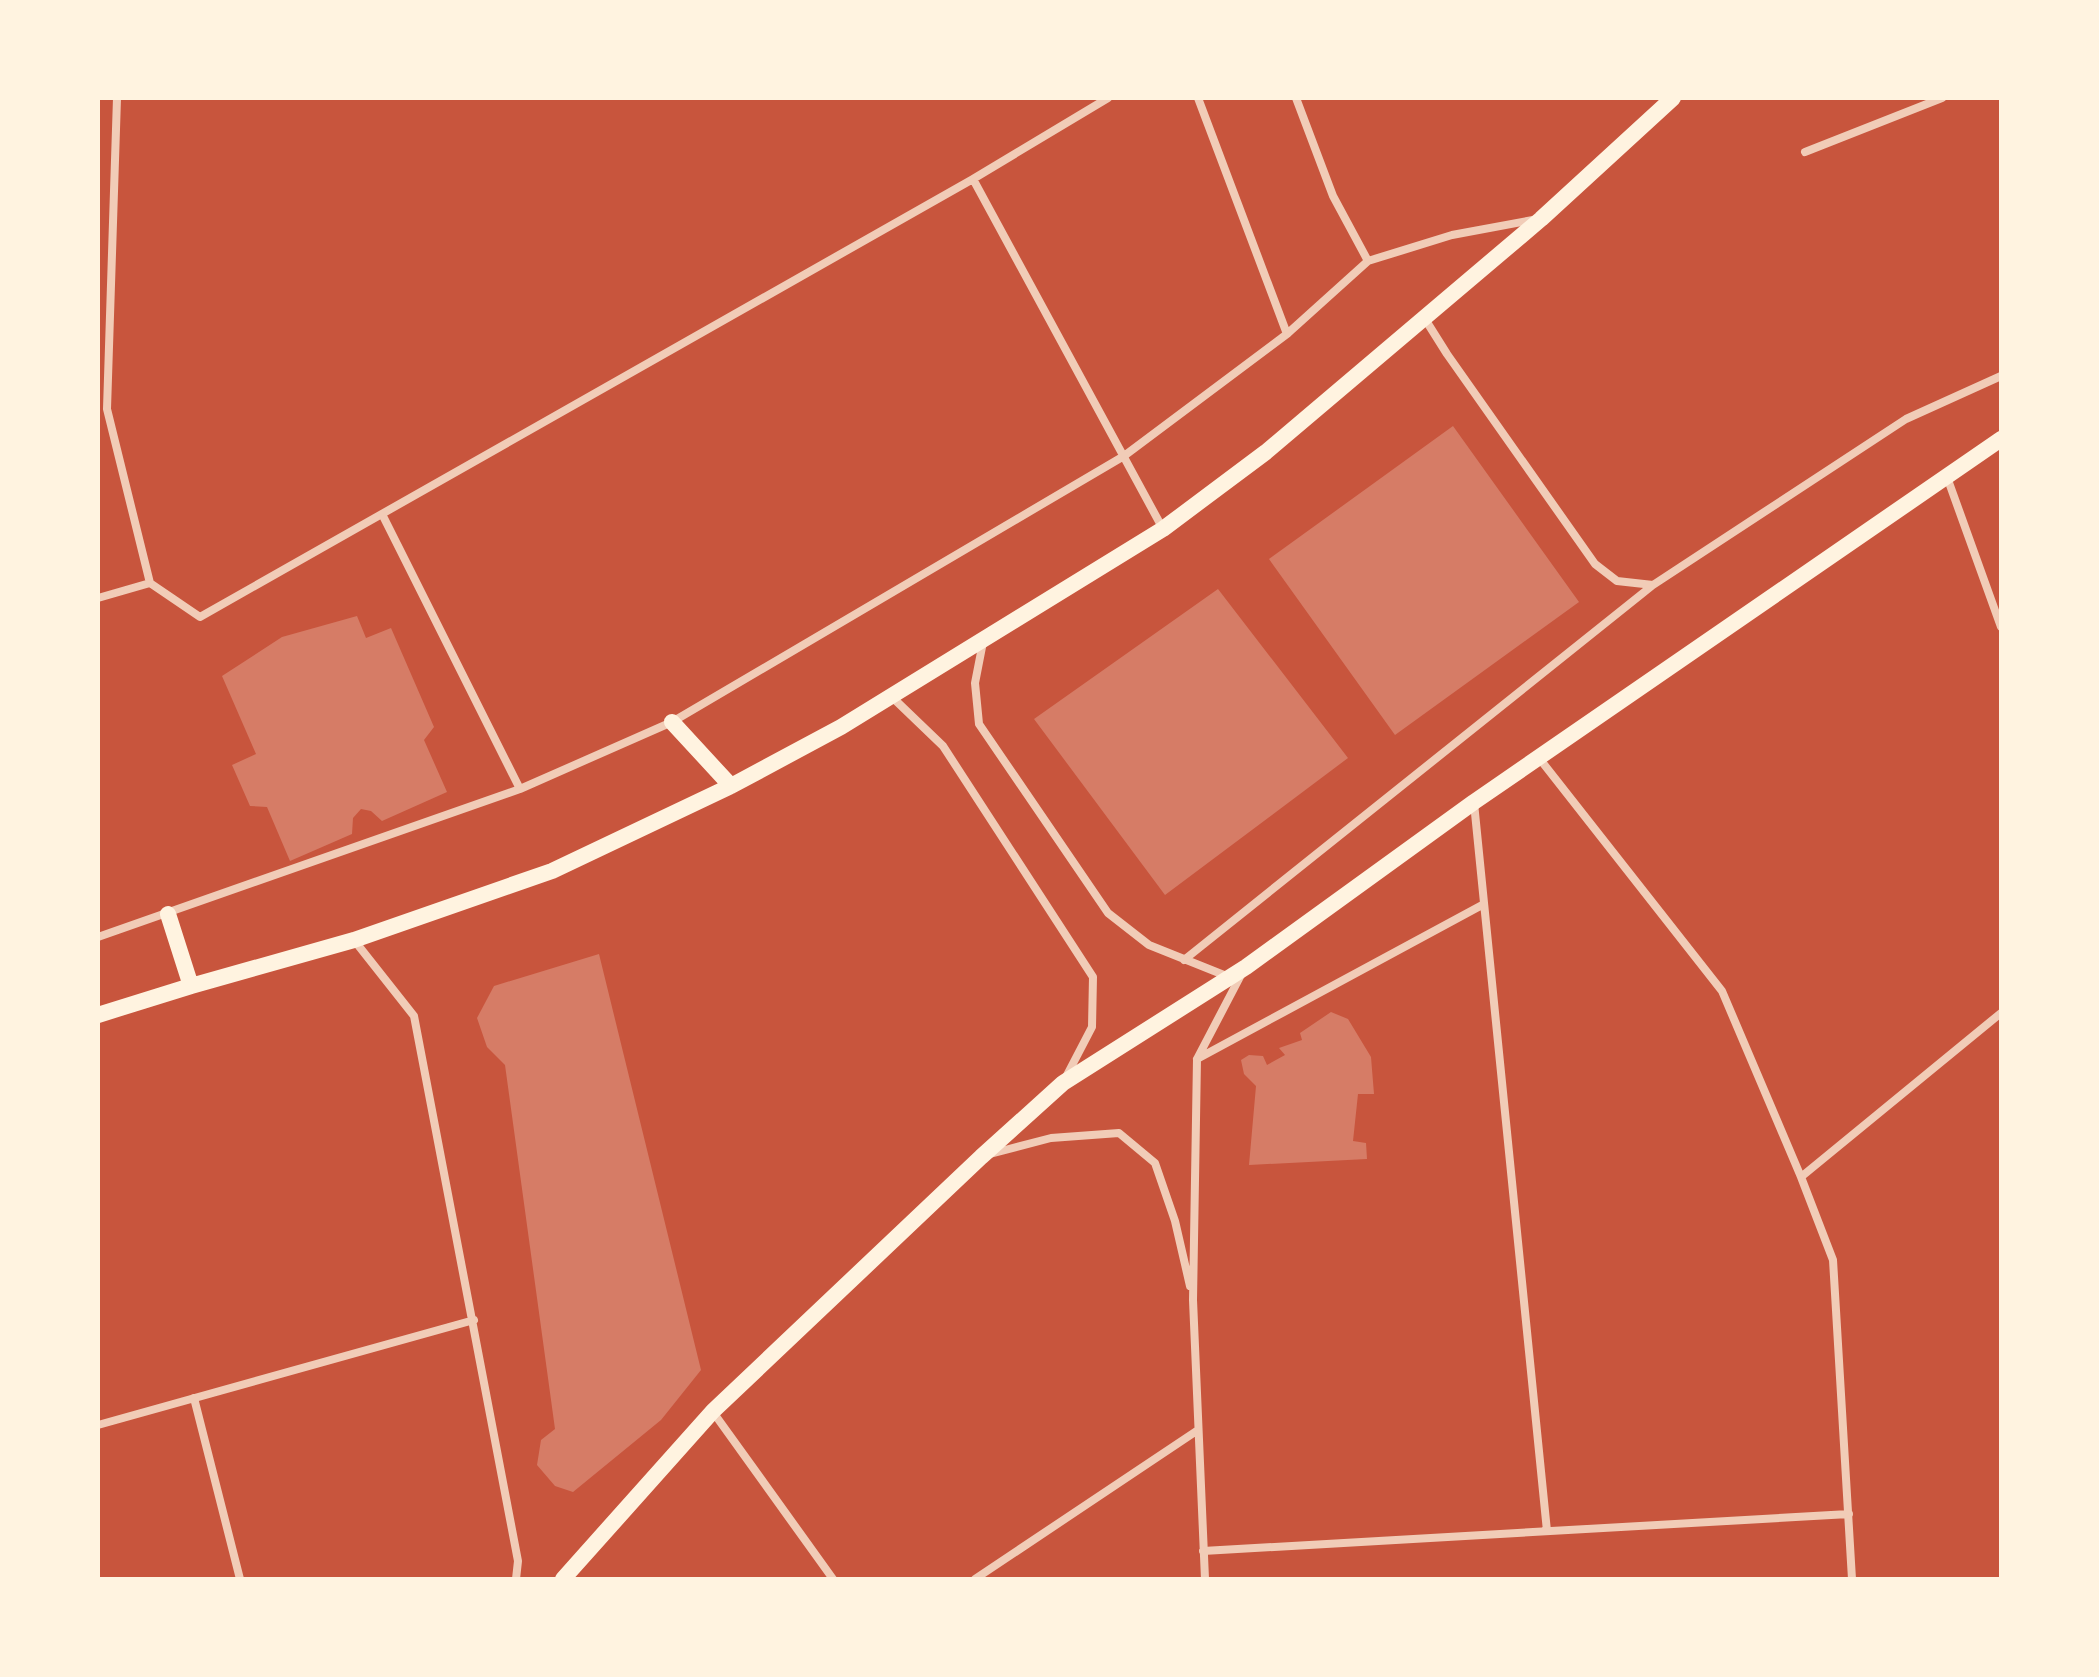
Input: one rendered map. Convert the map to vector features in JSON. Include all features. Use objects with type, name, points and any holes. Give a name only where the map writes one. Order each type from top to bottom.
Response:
[{"type":"main road","points":[[98,1015],[354,940],[552,871],[731,786],[841,727],[1163,529],[1266,452],[1541,219],[1673,98]]},
{"type":"main road","points":[[563,1579],[713,1411],[1063,1083],[1246,967],[1474,802],[2001,439]]},
{"type":"main road","points":[[672,722],[731,786]]},
{"type":"main road","points":[[168,914],[191,986]]},
{"type":"street","points":[[117,98],[107,409],[150,583],[200,617],[973,179],[1108,98]]},
{"type":"street","points":[[1198,98],[1287,334]]},
{"type":"street","points":[[1296,98],[1333,196],[1368,261]]},
{"type":"street","points":[[1805,152],[1942,98]]},
{"type":"street","points":[[973,179],[1163,529]]},
{"type":"street","points":[[98,937],[520,789],[672,722],[1124,456],[1287,334],[1368,261],[1452,235],[1541,219]]},
{"type":"street","points":[[1425,319],[1595,564],[1617,581],[1653,585]]},
{"type":"street","points":[[1184,960],[1653,585],[1906,419],[2001,376]]},
{"type":"street","points":[[1946,475],[2001,627]]},
{"type":"street","points":[[382,514],[520,789]]},
{"type":"street","points":[[98,598],[150,583]]},
{"type":"street","points":[[983,638],[975,683],[979,724],[1108,913],[1149,945],[1229,977]]},
{"type":"street","points":[[890,695],[943,746],[1093,977],[1092,1027],[1063,1083]]},
{"type":"street","points":[[1539,758],[1722,991],[1833,1260],[1852,1579]]},
{"type":"street","points":[[1474,802],[1547,1531]]},
{"type":"street","points":[[1197,1059],[1484,904]]},
{"type":"street","points":[[354,940],[414,1016],[518,1561],[516,1579]]},
{"type":"street","points":[[1205,1579],[1193,1300],[1197,1059],[1246,967]]},
{"type":"street","points":[[1801,1177],[2001,1013]]},
{"type":"street","points":[[981,1157],[1051,1138],[1119,1133],[1155,1163],[1175,1221],[1193,1300]]},
{"type":"street","points":[[98,1425],[474,1320]]},
{"type":"street","points":[[194,1398],[240,1579]]},
{"type":"street","points":[[713,1411],[833,1579]]},
{"type":"street","points":[[975,1579],[1198,1430]]},
{"type":"street","points":[[1203,1551],[1849,1514]]},
{"type":"building","points":[[1453,426],[1579,602],[1395,735],[1269,559]]},
{"type":"building","points":[[1218,589],[1348,758],[1165,895],[1034,719]]},
{"type":"building","points":[[357,616],[366,638],[391,628],[434,727],[424,740],[447,792],[382,821],[371,811],[361,809],[353,818],[352,834],[290,861],[267,807],[250,806],[232,765],[256,754],[222,676],[282,637]]},
{"type":"building","points":[[599,954],[701,1370],[661,1420],[573,1492],[555,1486],[537,1465],[541,1440],[555,1429],[505,1065],[487,1047],[477,1018],[494,986]]},
{"type":"building","points":[[1331,1012],[1348,1019],[1371,1057],[1374,1094],[1358,1094],[1353,1141],[1366,1143],[1367,1159],[1249,1165],[1256,1086],[1244,1074],[1241,1060],[1249,1055],[1263,1056],[1267,1065],[1285,1055],[1279,1048],[1302,1040],[1300,1033]]}]
